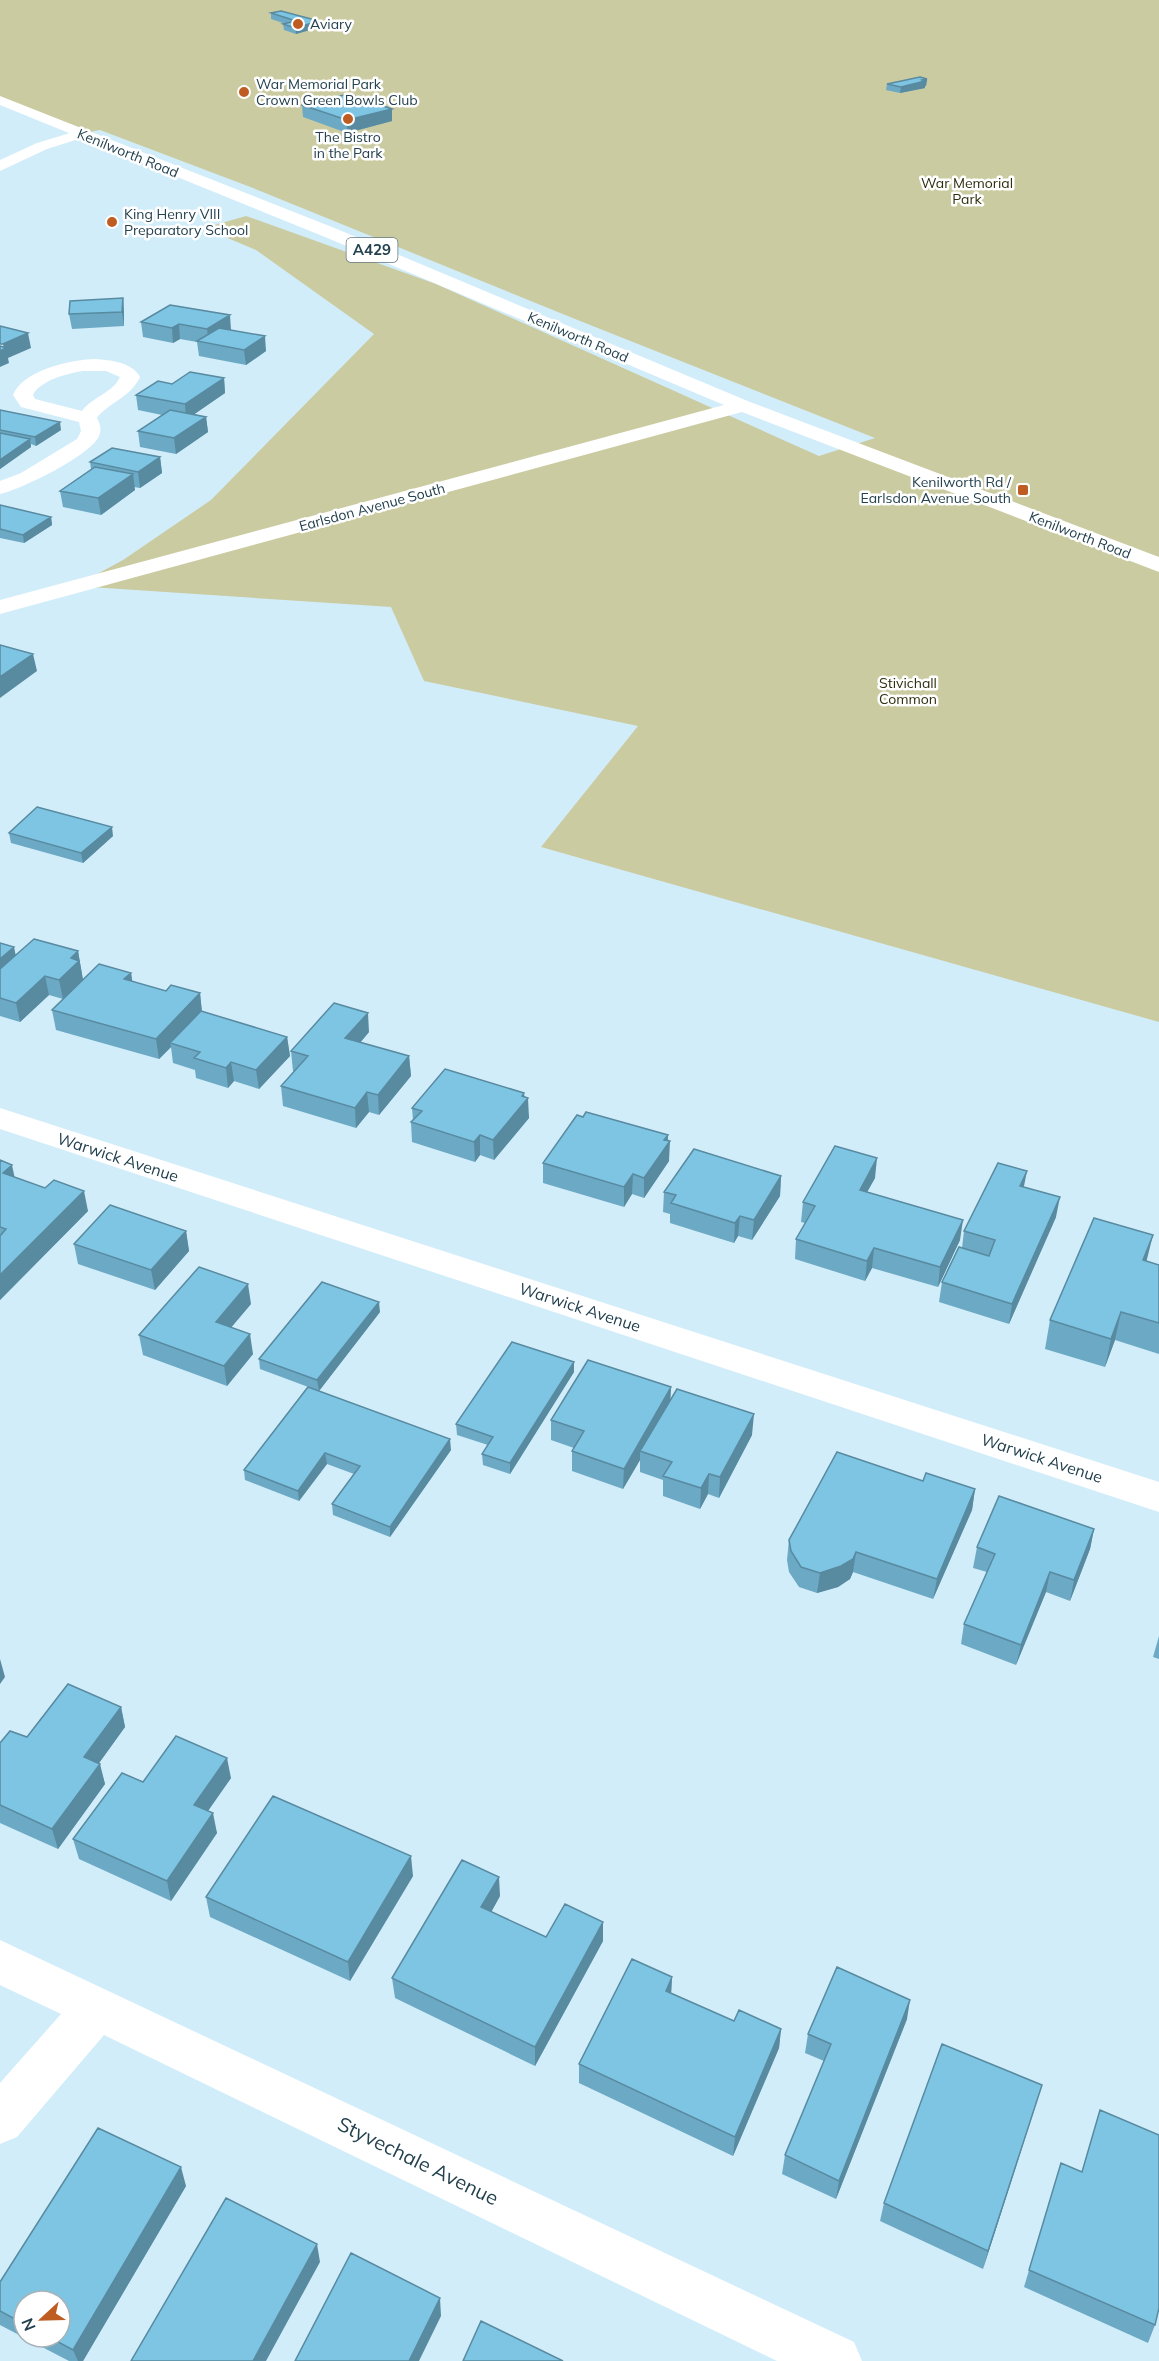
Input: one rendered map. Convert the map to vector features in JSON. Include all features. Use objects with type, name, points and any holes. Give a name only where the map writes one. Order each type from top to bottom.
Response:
[{"type":"main road","name":"Kenilworth Road","points":[[0,100],[331,233],[743,406],[1159,565]]},
{"type":"main road","points":[[0,166],[42,146],[80,134]]},
{"type":"main road","points":[[102,365],[128,373],[130,376],[127,386],[92,410],[87,418],[35,406],[24,399],[24,391],[52,372],[70,367],[102,365]]},
{"type":"main road","name":"Earlsdon Avenue South","points":[[0,607],[743,406]]},
{"type":"main road","points":[[0,488],[28,477],[84,443],[91,429],[87,418]]},
{"type":"main road","name":"Warwick Avenue","points":[[0,1118],[1159,1497]]},
{"type":"main road","name":"Styvechale Avenue","points":[[0,1962],[835,2361]]},
{"type":"main road","points":[[0,2120],[97,2008]]},
{"type":"green space","points":[[0,0],[1159,0],[1159,1022],[541,847],[638,726],[424,681],[391,607],[75,586],[123,560],[211,500],[374,334],[256,250],[204,228],[246,216],[436,284],[819,456],[875,438],[253,188],[100,130],[80,134],[0,100]]},
{"type":"building","points":[[281,11],[319,21],[295,28],[283,24],[296,21],[271,13]]},
{"type":"building","points":[[920,77],[927,79],[901,87],[887,84]]},
{"type":"building","points":[[348,94],[392,109],[347,120],[302,105]]},
{"type":"building","points":[[123,298],[122,312],[69,314],[70,301]]},
{"type":"building","points":[[170,305],[230,315],[207,329],[179,324],[172,328],[141,322]]},
{"type":"building","points":[[0,326],[28,333],[0,344]]},
{"type":"building","points":[[219,328],[265,336],[244,350],[197,341]]},
{"type":"building","points":[[190,372],[224,378],[185,404],[136,395],[158,381],[172,384]]},
{"type":"building","points":[[0,410],[60,422],[35,437],[0,430]]},
{"type":"building","points":[[170,410],[206,417],[174,438],[138,431]]},
{"type":"building","points":[[0,433],[30,439],[0,460]]},
{"type":"building","points":[[112,448],[160,457],[138,472],[90,462]]},
{"type":"building","points":[[95,467],[133,474],[98,498],[60,491]]},
{"type":"building","points":[[0,505],[51,517],[23,535],[0,529]]},
{"type":"building","points":[[0,645],[33,654],[0,677]]},
{"type":"building","points":[[37,807],[112,827],[81,853],[9,833]]},
{"type":"building","points":[[34,939],[78,951],[71,958],[79,961],[59,980],[45,976],[16,1003],[0,998],[0,969]]},
{"type":"building","points":[[0,943],[14,947],[0,959]]},
{"type":"building","points":[[99,964],[131,973],[124,979],[166,991],[171,985],[200,993],[156,1039],[52,1010]]},
{"type":"building","points":[[334,1003],[368,1013],[345,1038],[409,1056],[378,1095],[367,1092],[355,1108],[281,1086],[308,1056],[291,1051]]},
{"type":"building","points":[[201,1011],[287,1037],[256,1070],[231,1062],[226,1068],[194,1058],[200,1052],[170,1043]]},
{"type":"building","points":[[445,1069],[524,1093],[522,1096],[528,1098],[493,1140],[480,1135],[474,1142],[411,1122],[422,1111],[412,1108]]},
{"type":"building","points":[[586,1112],[668,1135],[664,1140],[670,1141],[644,1178],[633,1174],[624,1187],[543,1163],[577,1115],[583,1117]]},
{"type":"building","points":[[835,1146],[877,1158],[860,1190],[963,1220],[940,1267],[874,1248],[867,1261],[796,1239],[815,1206],[803,1202]]},
{"type":"building","points":[[694,1149],[781,1176],[754,1220],[740,1216],[735,1223],[671,1203],[676,1195],[664,1192]]},
{"type":"building","points":[[0,1160],[12,1165],[3,1173],[45,1188],[54,1180],[84,1191],[0,1275],[0,1236],[6,1229],[0,1227]]},
{"type":"building","points":[[998,1163],[1027,1171],[1020,1186],[1060,1197],[1012,1304],[942,1282],[959,1247],[989,1256],[995,1240],[964,1231]]},
{"type":"building","points":[[110,1205],[186,1231],[151,1270],[74,1244]]},
{"type":"building","points":[[1094,1218],[1153,1235],[1143,1260],[1159,1265],[1159,1323],[1121,1312],[1111,1339],[1050,1320]]},
{"type":"building","points":[[199,1267],[248,1284],[216,1322],[250,1334],[224,1366],[139,1335]]},
{"type":"building","points":[[322,1282],[379,1302],[317,1380],[259,1359]]},
{"type":"building","points":[[512,1342],[574,1362],[510,1463],[482,1454],[493,1437],[456,1424]]},
{"type":"building","points":[[588,1360],[671,1387],[624,1469],[572,1451],[584,1431],[551,1420]]},
{"type":"building","points":[[308,1387],[450,1439],[390,1527],[332,1504],[360,1466],[325,1453],[298,1491],[244,1470]]},
{"type":"building","points":[[677,1389],[754,1414],[720,1477],[709,1474],[701,1488],[663,1476],[672,1462],[640,1451]]},
{"type":"building","points":[[837,1452],[923,1481],[926,1473],[975,1489],[937,1579],[856,1552],[853,1559],[841,1566],[820,1573],[801,1567],[791,1551],[789,1540]]},
{"type":"building","points":[[999,1496],[1094,1529],[1074,1580],[1050,1572],[1021,1645],[964,1624],[995,1554],[977,1547]]},
{"type":"building","points":[[68,1684],[121,1707],[84,1757],[100,1764],[52,1829],[0,1805],[0,1743],[10,1731],[27,1737]]},
{"type":"building","points":[[176,1736],[227,1758],[194,1805],[213,1813],[167,1881],[73,1839],[122,1773],[143,1782]]},
{"type":"building","points":[[273,1796],[411,1856],[348,1962],[206,1897]]},
{"type":"building","points":[[462,1860],[499,1877],[481,1907],[546,1937],[565,1904],[603,1922],[535,2047],[392,1978]]},
{"type":"building","points":[[632,1959],[672,1977],[666,1991],[734,2021],[739,2010],[781,2029],[735,2137],[579,2064]]},
{"type":"building","points":[[837,1967],[910,2000],[839,2181],[785,2155],[831,2044],[808,2034]]},
{"type":"building","points":[[942,2044],[1042,2085],[988,2251],[884,2203]]},
{"type":"building","points":[[1100,2110],[1159,2135],[1159,2308],[1155,2325],[1029,2270],[1061,2163],[1082,2172]]},
{"type":"building","points":[[98,2128],[181,2167],[73,2350],[71,2349],[72,2289],[12,2289],[12,2318],[0,2311],[0,2282]]},
{"type":"building","points":[[226,2198],[317,2244],[253,2361],[131,2361]]},
{"type":"building","points":[[351,2253],[440,2298],[409,2361],[295,2361]]},
{"type":"building","points":[[481,2321],[563,2361],[463,2361]]},
{"type":"place","name":"Aviary","points":[[298,24]]},
{"type":"place","name":"War Memorial Park Crown Green Bowls Club","points":[[244,92]]},
{"type":"place","name":"The Bistro in the Park","points":[[348,119]]},
{"type":"place","name":"King Henry VIII Preparatory School","points":[[112,222]]},
{"type":"place","name":"Kenilworth Rd / Earlsdon Avenue South","points":[[1023,490]]},
{"type":"park label","name":"War Memorial Park","points":[[967,192]]},
{"type":"park label","name":"Stivichall Common","points":[[908,692]]}]
